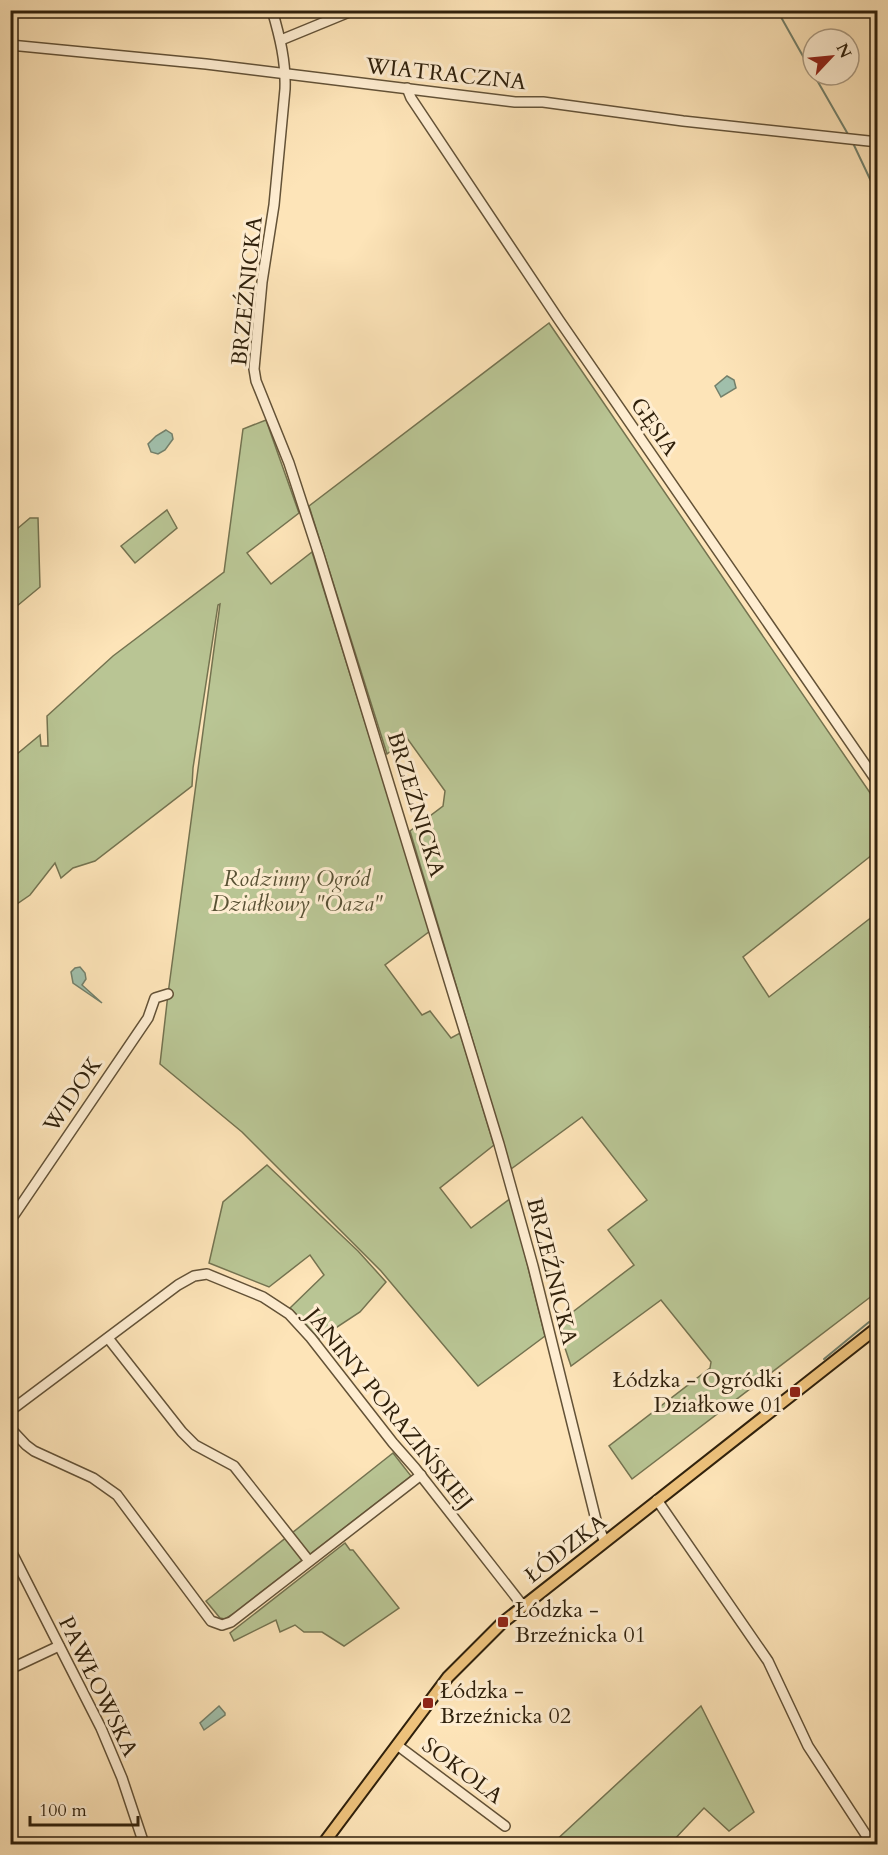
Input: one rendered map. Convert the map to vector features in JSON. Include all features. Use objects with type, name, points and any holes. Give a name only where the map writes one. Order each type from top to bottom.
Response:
[{"type":"main road","name":"ŁÓDZKA","points":[[323,1845],[448,1677],[477,1646],[523,1605],[878,1327]]},
{"type":"street","name":"BRZEŹNICKA","points":[[272,10],[281,40],[286,73],[274,206],[262,282],[254,369],[256,381],[289,463],[316,544],[507,1168],[594,1513],[605,1542]]},
{"type":"street","points":[[281,40],[354,10]]},
{"type":"street","name":"WIATRACZNA","points":[[10,45],[286,73],[515,102],[551,103],[683,121],[878,142]]},
{"type":"street","name":"GĘSIA","points":[[407,88],[411,98],[552,311],[878,783]]},
{"type":"street","name":"WIDOK","points":[[10,1221],[148,1018],[155,998],[168,994]]},
{"type":"street","name":"JANINY PORAZIŃSKIEJ","points":[[108,1338],[178,1285],[198,1275],[212,1276],[263,1297],[289,1314],[311,1338],[523,1605]]},
{"type":"street","points":[[10,1411],[108,1338],[187,1438],[234,1466],[309,1561]]},
{"type":"street","points":[[10,1428],[34,1451],[93,1478],[117,1495],[211,1621],[222,1625],[231,1622],[421,1475]]},
{"type":"street","points":[[657,1500],[768,1661],[808,1746],[872,1845]]},
{"type":"street","name":"PAWŁOWSKA","points":[[10,1549],[101,1728],[122,1778],[144,1845]]},
{"type":"street","points":[[10,1669],[58,1646]]},
{"type":"street","name":"SOKOLA","points":[[397,1745],[505,1826]]},
{"type":"green space","points":[[549,323],[877,803],[877,851],[743,957],[769,997],[877,913],[877,1021],[870,1027],[878,1039],[877,1292],[632,1479],[609,1446],[710,1368],[711,1362],[661,1300],[571,1366],[557,1324],[634,1265],[608,1230],[647,1200],[582,1117],[511,1169],[410,831],[443,806],[445,791],[407,738],[387,754],[309,506]]},
{"type":"green space","name":"Rodzinny Ogród Działkowy \"Oaza\"","points":[[266,420],[299,513],[247,553],[271,584],[312,552],[430,931],[385,965],[422,1015],[430,1011],[451,1038],[460,1033],[494,1145],[440,1188],[471,1228],[511,1198],[545,1336],[478,1386],[381,1271],[242,1132],[160,1064],[220,604],[218,605],[192,786],[95,861],[73,868],[61,878],[55,863],[30,895],[11,908],[11,759],[40,735],[41,746],[48,746],[47,716],[113,656],[224,572],[243,429]]},
{"type":"green space","points":[[167,510],[177,528],[135,563],[121,546]]},
{"type":"green space","points":[[30,518],[38,518],[40,587],[11,611],[11,534]]},
{"type":"green space","points":[[267,1165],[358,1251],[386,1282],[360,1312],[319,1339],[290,1308],[324,1275],[310,1255],[269,1287],[209,1263],[223,1202]]},
{"type":"green space","points":[[393,1453],[411,1476],[233,1614],[225,1619],[220,1618],[206,1601]]},
{"type":"green space","points":[[345,1543],[399,1608],[344,1646],[322,1632],[304,1632],[295,1625],[280,1632],[276,1620],[234,1641],[230,1633]]},
{"type":"green space","points":[[701,1706],[754,1812],[729,1831],[704,1808],[670,1844],[552,1844]]},
{"type":"shaded area","points":[[727,376],[734,380],[736,388],[721,397],[715,386]]},
{"type":"shaded area","points":[[166,430],[172,434],[173,439],[165,450],[158,454],[151,452],[148,444]]},
{"type":"shaded area","points":[[80,967],[86,979],[82,985],[102,1003],[73,983],[71,972]]},
{"type":"shaded area","points":[[219,1706],[225,1715],[204,1730],[200,1723]]},
{"type":"waterway","points":[[777,10],[801,53]]},
{"type":"waterway","points":[[821,87],[849,136]]},
{"type":"waterway","points":[[852,141],[878,196]]},
{"type":"waterway","points":[[824,1359],[869,1322]]},
{"type":"place","name":"Łódzka - Ogródki Działkowe 01","points":[[795,1392]]},
{"type":"place","name":"Łódzka - Brzeźnicka 01","points":[[503,1622]]},
{"type":"place","name":"Łódzka - Brzeźnicka 02","points":[[428,1703]]}]
